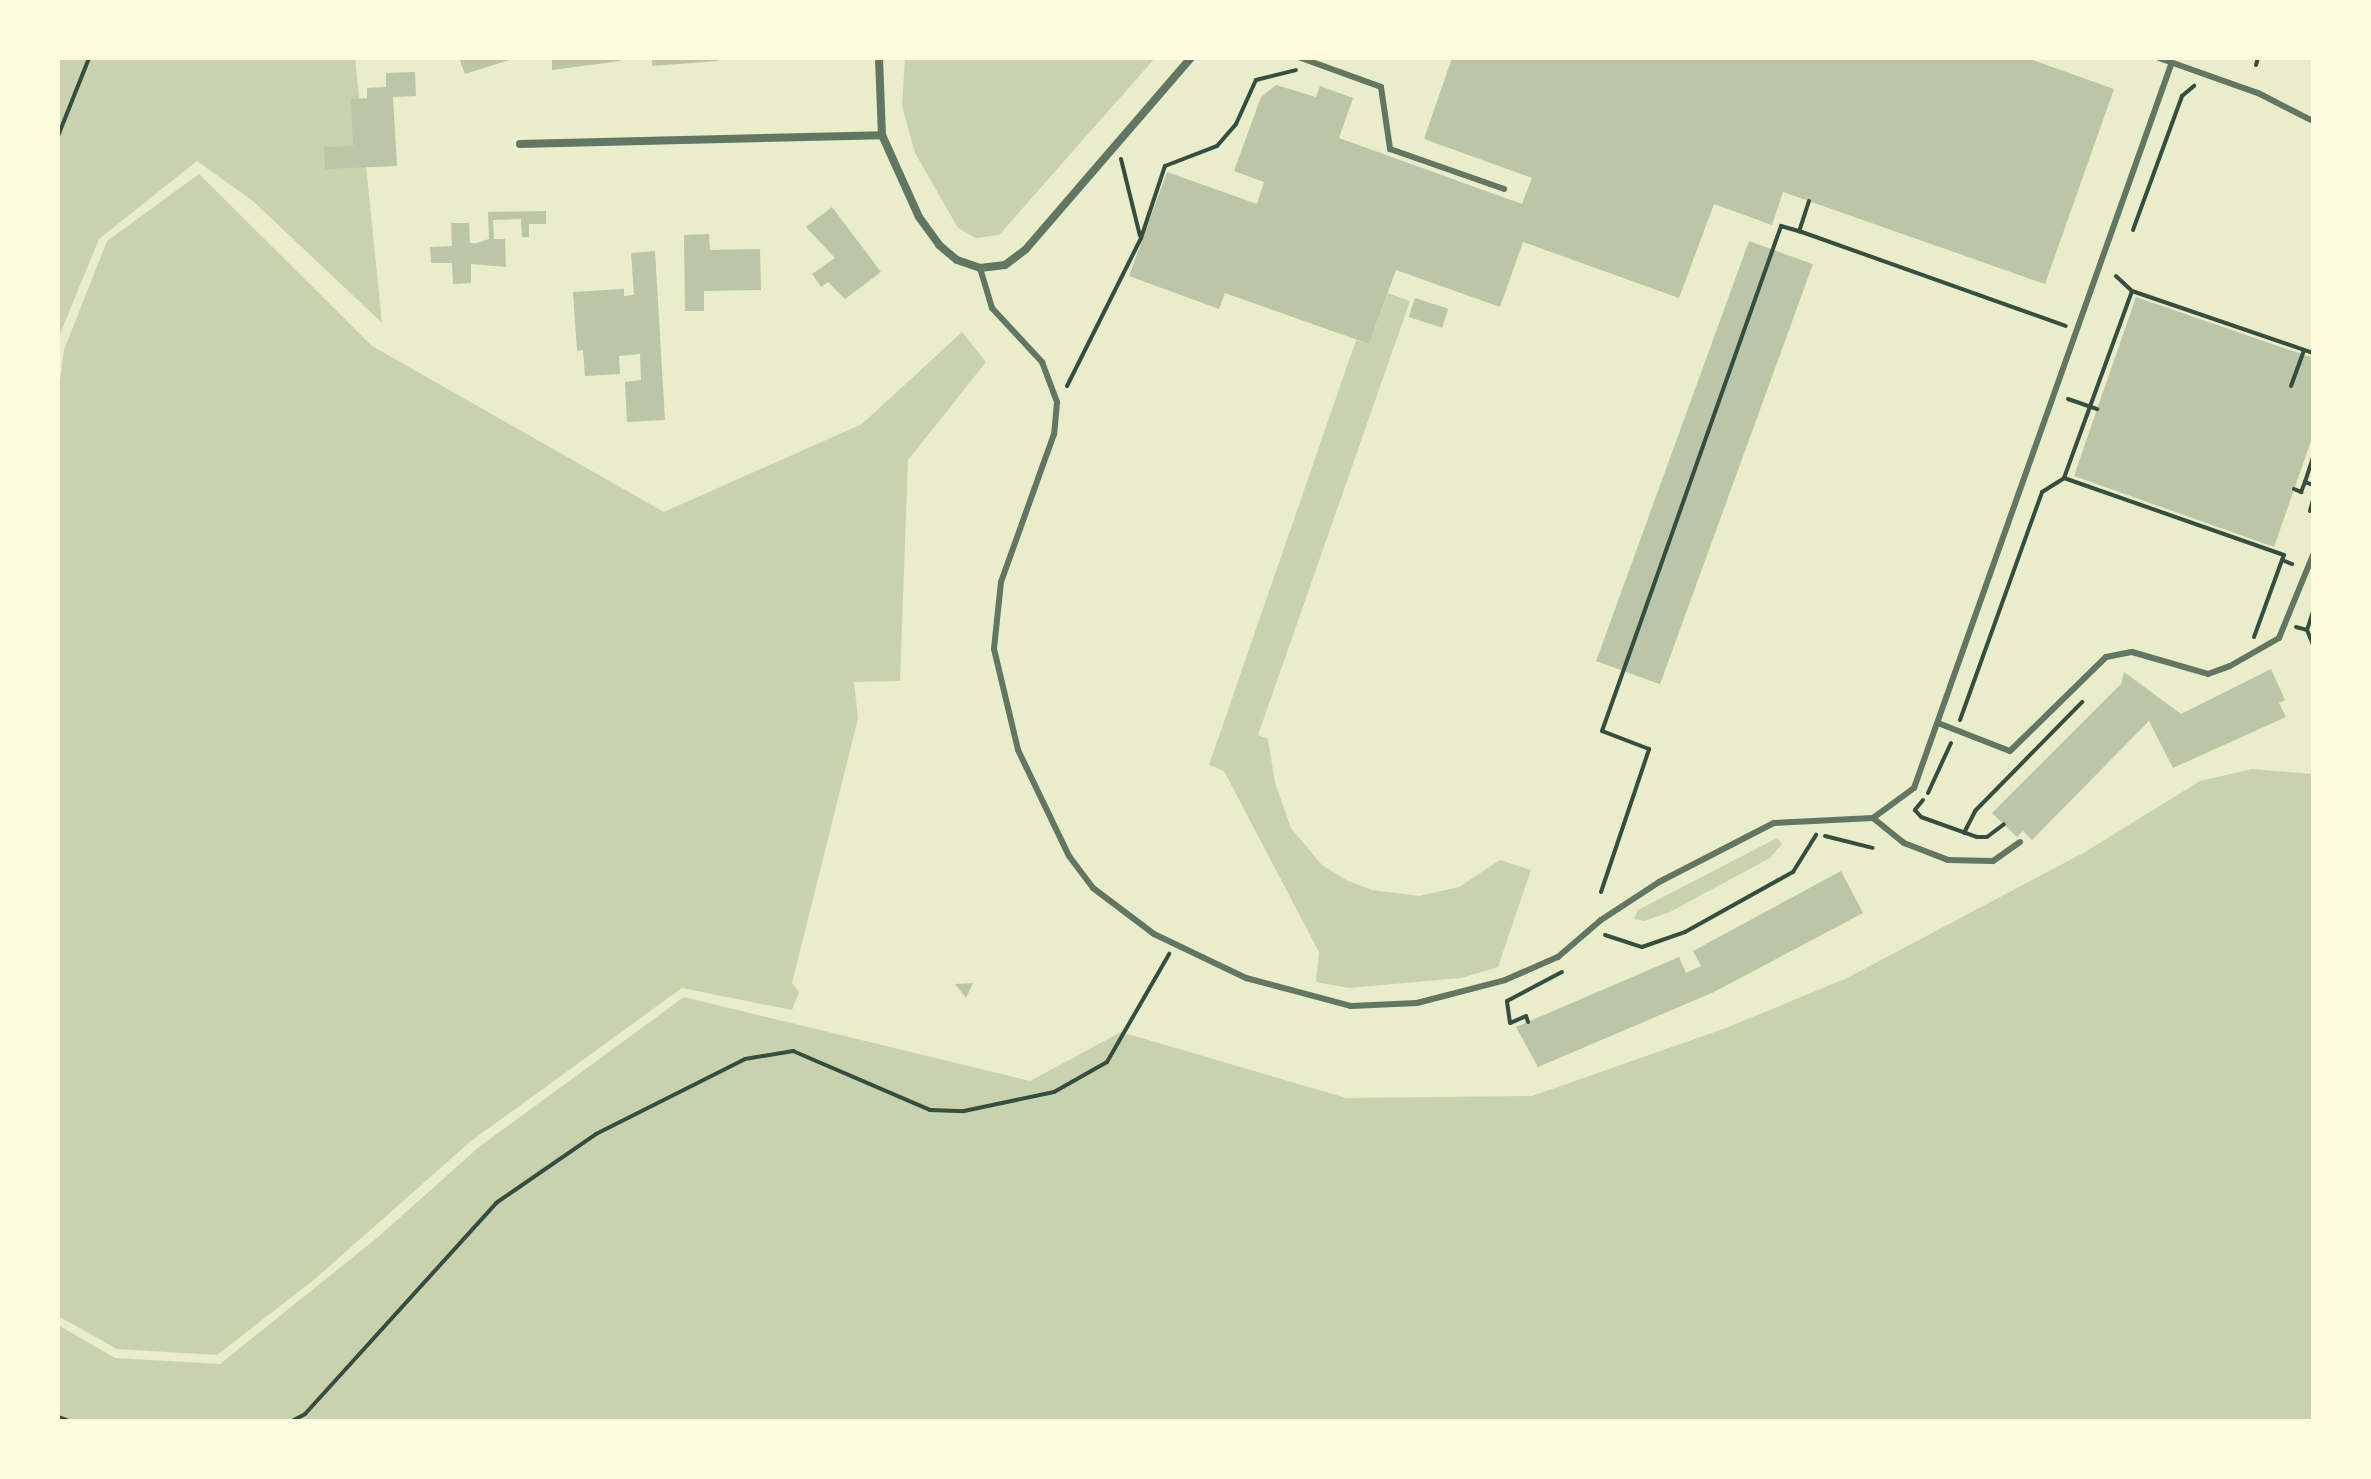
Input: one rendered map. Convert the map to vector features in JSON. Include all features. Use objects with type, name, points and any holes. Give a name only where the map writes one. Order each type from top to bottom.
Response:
[{"type":"street","points":[[879,58],[882,135],[919,217],[939,245],[957,260],[980,268],[1005,265],[1026,249],[1191,58]]},
{"type":"street","points":[[520,144],[882,135]]},
{"type":"lane","points":[[2159,58],[2258,93],[2313,121]]},
{"type":"lane","points":[[1303,59],[1381,87],[1390,149],[1504,189]]},
{"type":"lane","points":[[980,268],[992,308],[1042,362],[1057,402],[1054,434],[1001,582],[994,626],[998,676],[1030,779],[1069,856],[1093,888],[1174,945],[1246,978],[1323,1001],[1373,1007],[1417,1003],[1505,980],[1558,957],[1607,915],[1659,882],[1774,823],[1873,818],[1914,788],[2172,62]]},
{"type":"lane","points":[[1938,723],[2010,751],[2096,665],[2119,652],[2208,674],[2247,657],[2279,638],[2288,625],[2313,555]]},
{"type":"lane","points":[[1873,818],[1904,843],[1948,860],[1993,861],[2020,842]]},
{"type":"path","points":[[58,136],[89,58]]},
{"type":"path","points":[[2256,65],[2258,58]]},
{"type":"path","points":[[1057,402],[1141,238],[1165,166],[1217,146],[1236,124],[1256,80],[1281,71],[1292,74],[1303,59]]},
{"type":"path","points":[[2133,230],[2189,87]]},
{"type":"path","points":[[1117,144],[1141,238]]},
{"type":"path","points":[[1799,231],[1809,201]]},
{"type":"path","points":[[1601,892],[1649,749],[1602,731],[1781,226],[2058,326],[2066,326]]},
{"type":"path","points":[[2116,276],[2132,291],[2313,353]]},
{"type":"path","points":[[2004,824],[1987,837],[1964,833],[1915,810],[1934,785],[1956,730],[2042,492],[2064,478],[2132,291]]},
{"type":"path","points":[[2291,386],[2304,350]]},
{"type":"path","points":[[2068,399],[2097,409]]},
{"type":"path","points":[[2294,489],[2301,492],[2313,458]]},
{"type":"path","points":[[2064,478],[2284,555],[2247,657]]},
{"type":"path","points":[[2305,482],[2313,485]]},
{"type":"path","points":[[2310,511],[2313,500]]},
{"type":"path","points":[[2282,560],[2292,564]]},
{"type":"path","points":[[2313,612],[2307,630],[2313,645]]},
{"type":"path","points":[[2288,625],[2307,630]]},
{"type":"path","points":[[1964,833],[1975,811],[2087,698]]},
{"type":"path","points":[[1600,939],[1614,935],[1642,947],[1685,932],[1784,879],[1816,835],[1873,848]]},
{"type":"path","points":[[292,1421],[305,1414],[496,1203],[596,1134],[745,1059],[793,1051],[930,1110],[964,1111],[1054,1092],[1107,1062],[1174,945]]},
{"type":"path","points":[[1528,1022],[1526,1016],[1510,1023],[1507,1001],[1571,966]]},
{"type":"path","points":[[58,1417],[69,1421]]},
{"type":"green space","points":[[58,58],[355,58],[382,323],[253,201],[197,161],[99,239],[58,339]]},
{"type":"green space","points":[[905,58],[1155,58],[999,235],[976,238],[958,228],[915,153],[902,106]]},
{"type":"green space","points":[[199,174],[372,346],[664,512],[862,424],[962,332],[986,362],[908,460],[900,681],[854,682],[858,718],[792,983],[799,992],[792,1010],[682,988],[471,1141],[315,1279],[217,1355],[117,1349],[58,1316],[58,396],[64,350],[107,241]]},
{"type":"green space","points":[[1388,293],[1410,301],[1258,735],[1268,739],[1275,783],[1291,828],[1322,865],[1346,880],[1372,890],[1419,896],[1459,887],[1500,860],[1531,870],[1498,967],[1461,978],[1349,988],[1316,982],[1319,952],[1224,771],[1209,765],[1356,340],[1369,344]]},
{"type":"green space","points":[[2252,769],[2313,774],[2313,1421],[58,1421],[58,1325],[115,1358],[220,1364],[378,1237],[479,1147],[684,997],[1030,1081],[1121,1032],[1346,1098],[1532,1096],[1726,1028],[1847,978],[2085,852],[2200,781]]},
{"type":"green space","points":[[1777,838],[1782,844],[1770,858],[1670,912],[1644,921],[1634,919],[1638,910]]},
{"type":"building","points":[[459,58],[512,58],[512,59],[465,74]]},
{"type":"building","points":[[552,58],[620,58],[620,61],[552,70]]},
{"type":"building","points":[[652,58],[718,58],[718,61],[652,66]]},
{"type":"building","points":[[1452,58],[2027,58],[2114,89],[2045,284],[1783,192],[1772,225],[1714,204],[1679,298],[1523,242],[1500,307],[1396,270],[1369,344],[1225,293],[1219,309],[1129,276],[1167,172],[1257,204],[1264,182],[1234,171],[1261,97],[1276,85],[1316,97],[1320,86],[1353,98],[1339,138],[1522,204],[1532,178],[1424,139]]},
{"type":"building","points":[[415,72],[416,96],[393,97],[397,166],[325,169],[324,147],[353,146],[351,99],[367,98],[367,88],[386,87],[386,73]]},
{"type":"building","points":[[832,207],[881,272],[845,299],[828,282],[821,287],[812,274],[835,258],[806,227]]},
{"type":"building","points":[[546,211],[546,224],[529,224],[529,237],[522,237],[521,219],[493,220],[494,239],[505,239],[506,267],[471,264],[471,283],[453,284],[452,263],[431,263],[430,247],[452,246],[451,223],[469,223],[470,243],[477,243],[489,239],[488,212]]},
{"type":"building","points":[[709,234],[710,250],[760,249],[761,290],[704,291],[704,311],[685,311],[684,235]]},
{"type":"building","points":[[1749,241],[1813,264],[1660,684],[1596,661]]},
{"type":"building","points":[[655,251],[665,420],[627,422],[625,382],[641,380],[640,354],[619,356],[620,374],[585,376],[583,350],[577,351],[573,292],[624,289],[624,296],[634,295],[631,253]]},
{"type":"building","points":[[2136,297],[2313,358],[2313,435],[2274,547],[2074,476]]},
{"type":"building","points":[[1415,298],[1448,309],[1442,328],[1409,317]]},
{"type":"building","points":[[2271,669],[2285,700],[2279,703],[2286,717],[2173,768],[2149,721],[2032,840],[2023,831],[2017,837],[1992,813],[2121,684],[2124,672],[2181,714]]},
{"type":"building","points":[[1841,871],[1863,913],[1714,992],[1538,1067],[1516,1027],[1679,957],[1686,973],[1701,966],[1693,951]]},
{"type":"building","points":[[973,983],[966,998],[955,984]]}]
